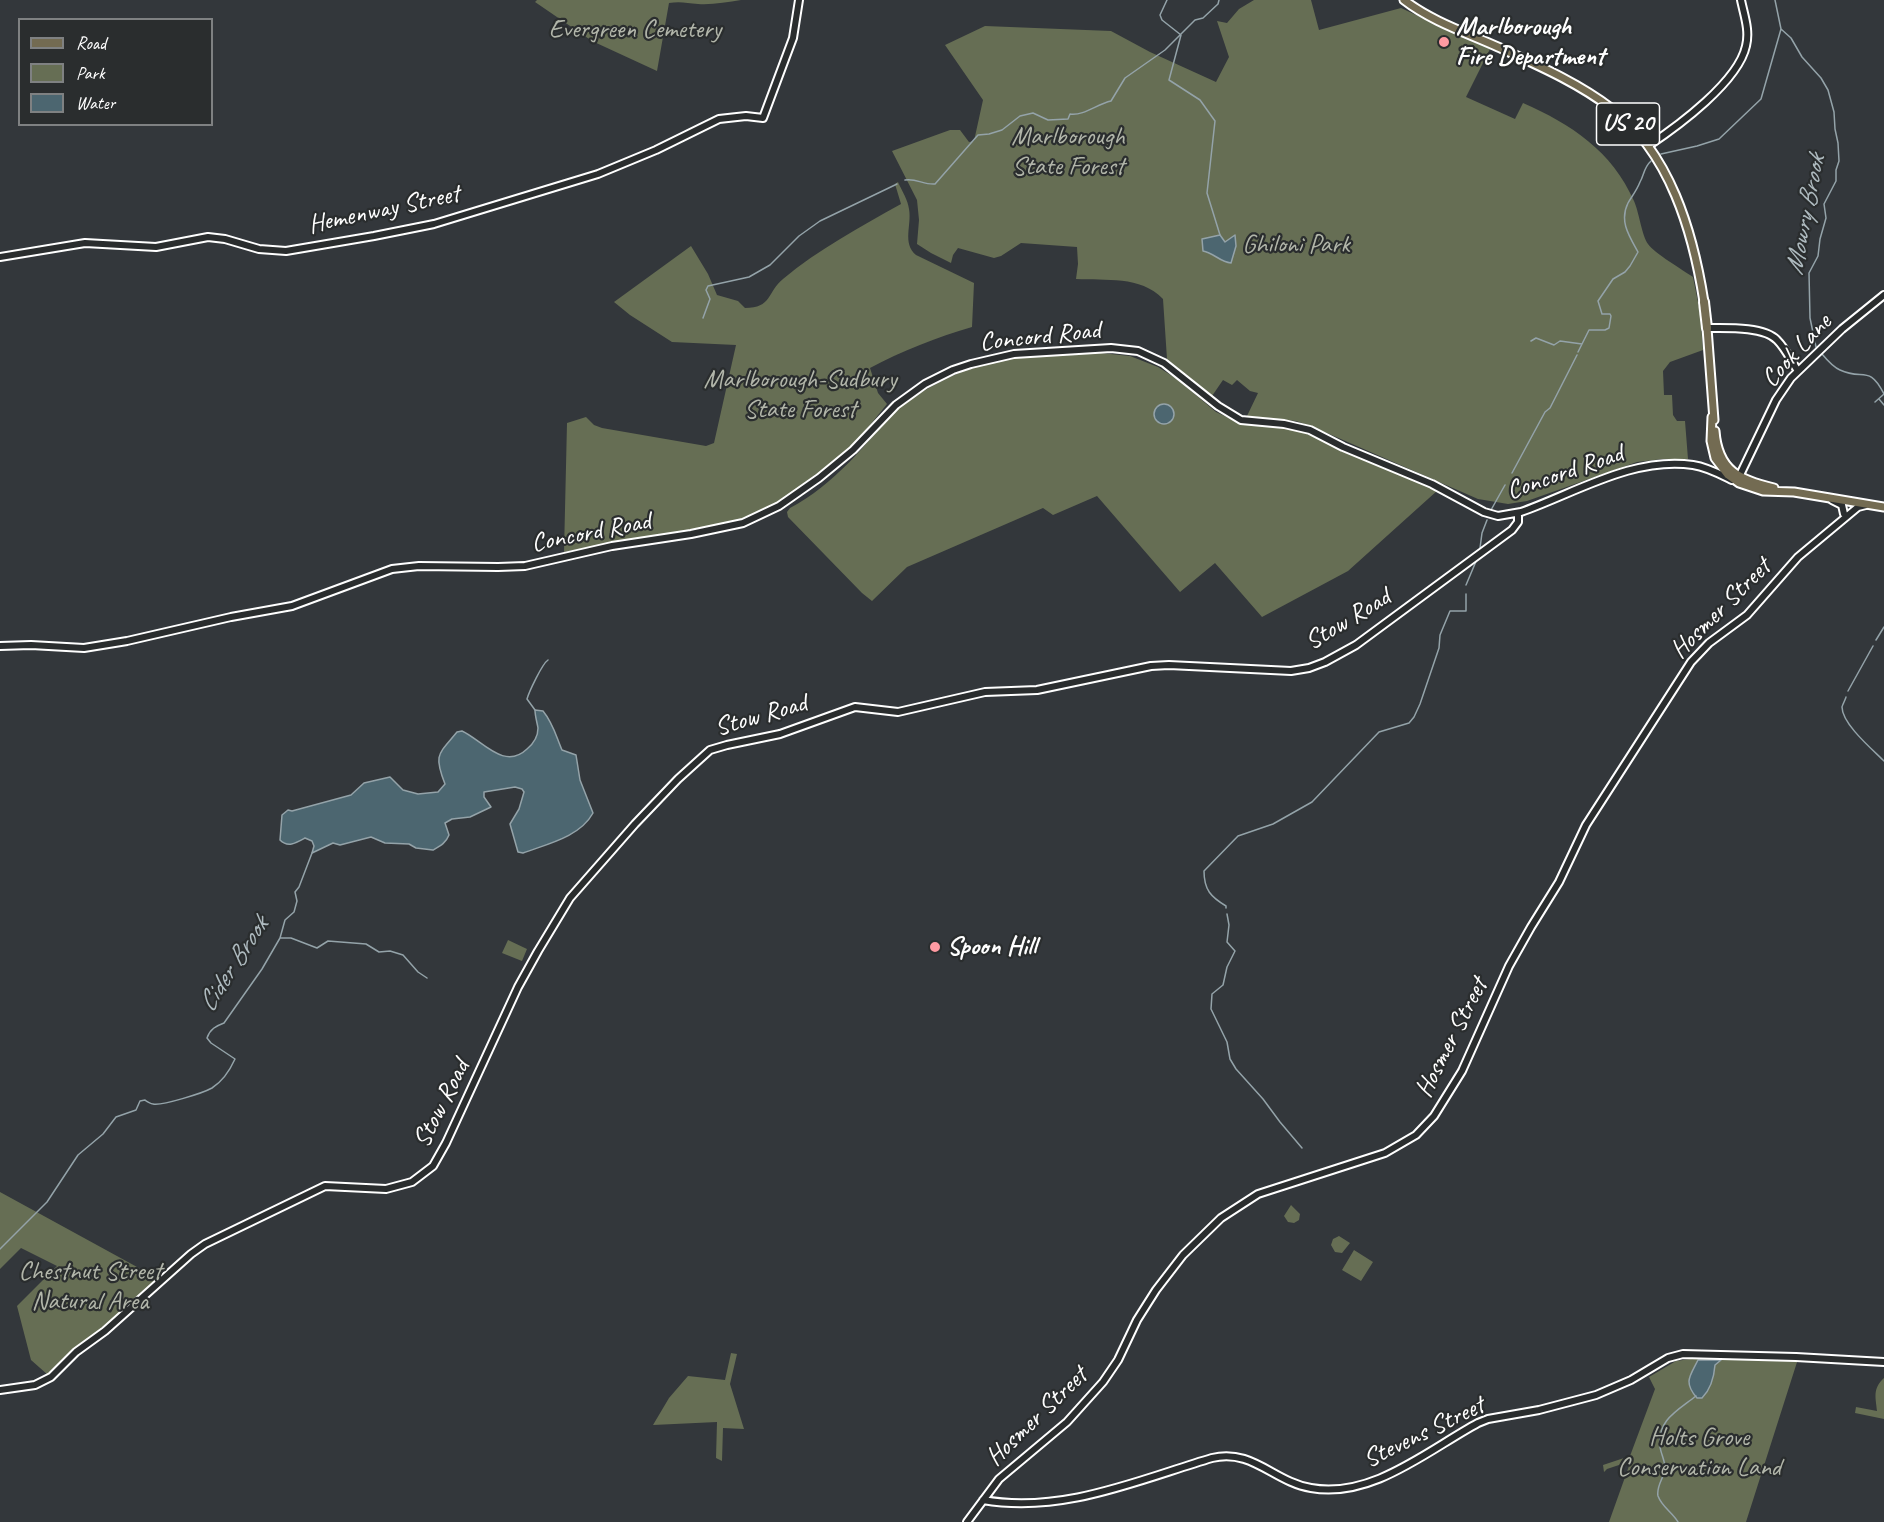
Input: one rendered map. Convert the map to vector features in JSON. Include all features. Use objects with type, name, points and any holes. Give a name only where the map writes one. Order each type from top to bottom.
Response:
[{"type":"highway","name":"US 20","points":[[1704,302],[1707,328]]},
{"type":"main road","name":"US 20","points":[[1404,0],[1438,20],[1583,88],[1620,114],[1648,146],[1667,177],[1681,210],[1704,302]]},
{"type":"main road","name":"US 20","points":[[1707,328],[1712,417],[1721,463]]},
{"type":"main road","points":[[1721,463],[1739,480],[1753,484],[1884,507]]},
{"type":"street","name":"Hemenway Street","points":[[0,257],[85,243],[156,248],[208,237],[225,239],[260,249],[286,251],[434,224],[598,174],[656,150],[719,118],[746,116],[763,118],[793,38],[799,0]]},
{"type":"street","points":[[1648,146],[1705,102],[1735,70],[1744,54],[1748,37],[1742,0]]},
{"type":"street","name":"Cook Lane","points":[[1739,480],[1776,400],[1791,378],[1842,329],[1884,295]]},
{"type":"street","points":[[1707,328],[1753,330],[1772,335],[1798,371]]},
{"type":"street","name":"Concord Road","points":[[0,646],[32,645],[75,648],[119,642],[292,606],[392,569],[419,566],[525,566],[620,545],[682,536],[743,523],[774,509],[819,478],[853,450],[896,405],[917,389],[953,370],[979,361],[1014,354],[1111,348],[1138,351],[1164,363],[1218,406],[1240,420],[1302,427],[1343,447],[1432,484],[1484,512],[1498,516],[1518,513],[1638,468],[1656,465],[1682,464],[1703,467],[1739,480]]},
{"type":"street","points":[[1703,467],[1721,463]]},
{"type":"street","points":[[1711,470],[1721,463]]},
{"type":"street","points":[[1824,497],[1842,505],[1847,515]]},
{"type":"street","name":"Hosmer Street","points":[[1847,515],[1851,501]]},
{"type":"street","name":"Hosmer Street","points":[[967,1522],[999,1479],[1068,1422],[1097,1389],[1113,1368],[1137,1320],[1156,1290],[1184,1255],[1221,1218],[1258,1194],[1385,1153],[1416,1135],[1434,1116],[1458,1079],[1509,966],[1566,869],[1586,825],[1686,669],[1709,643],[1747,615],[1798,557],[1858,507],[1871,504]]},
{"type":"street","name":"Stow Road","points":[[0,1390],[35,1385],[51,1377],[76,1352],[105,1331],[205,1244],[317,1189],[333,1186],[395,1188],[427,1173],[438,1159],[446,1143],[518,987],[570,898],[628,831],[710,750],[780,734],[855,707],[898,712],[985,692],[1037,690],[1151,666],[1282,671],[1309,668],[1349,649],[1414,603],[1512,530],[1518,522],[1518,513]]},
{"type":"street","name":"Stevens Street","points":[[983,1500],[1023,1503],[1076,1499],[1212,1458],[1230,1455],[1247,1459],[1309,1488],[1326,1490],[1353,1488],[1409,1463],[1488,1419],[1539,1410],[1596,1395],[1631,1380],[1659,1362],[1675,1356],[1709,1354],[1884,1362]]},
{"type":"green space","name":"Evergreen Cemetery","points":[[537,0],[741,0],[709,4],[669,3],[657,71],[592,41],[535,2]]},
{"type":"green space","points":[[1254,0],[1311,0],[1319,30],[1401,8],[1490,49],[1466,97],[1515,119],[1523,103],[1558,120],[1602,154],[1625,183],[1634,201],[1648,244],[1662,257],[1693,277],[1700,312],[1703,350],[1670,362],[1663,371],[1664,395],[1672,395],[1673,415],[1677,421],[1685,421],[1688,459],[1637,462],[1527,501],[1508,504],[1478,499],[1311,426],[1296,421],[1247,416],[1258,393],[1250,391],[1237,380],[1232,385],[1223,380],[1212,396],[1167,359],[1163,299],[1154,291],[1133,283],[1076,279],[1077,247],[1021,243],[994,258],[958,248],[951,263],[917,244],[919,220],[917,200],[892,151],[950,130],[960,130],[969,142],[974,141],[983,100],[945,45],[985,26],[1111,31],[1150,52],[1216,82],[1229,57],[1217,21],[1227,23],[1239,9]]},
{"type":"green space","name":"Marlborough-Sudbury State Forest","points":[[898,182],[910,215],[908,239],[912,250],[916,255],[974,283],[972,327],[920,345],[870,368],[878,393],[887,404],[845,456],[777,505],[726,527],[564,552],[567,423],[586,417],[594,425],[602,428],[706,446],[714,443],[736,345],[672,342],[614,302],[691,246],[708,274],[717,295],[738,301],[745,308],[760,305],[783,279],[811,258],[901,204],[895,184]]},
{"type":"green space","points":[[1101,353],[1130,356],[1158,367],[1177,379],[1216,412],[1240,423],[1294,430],[1307,434],[1438,490],[1348,571],[1262,617],[1215,563],[1180,592],[1097,496],[1053,515],[1043,508],[907,567],[872,601],[788,517],[787,512],[790,508],[821,488],[849,462],[898,405],[919,393],[974,367],[1000,361],[1043,355]]},
{"type":"green space","points":[[508,940],[527,949],[522,961],[502,953]]},
{"type":"green space","name":"Chestnut Street Natural Area","points":[[0,1192],[159,1279],[48,1375],[31,1360],[17,1306],[57,1266],[21,1248],[0,1269]]},
{"type":"green space","points":[[1291,1205],[1300,1214],[1299,1220],[1294,1223],[1288,1222],[1284,1216]]},
{"type":"green space","points":[[1339,1236],[1350,1243],[1342,1253],[1335,1252],[1331,1245],[1333,1239]]},
{"type":"green space","points":[[1354,1250],[1373,1262],[1361,1281],[1342,1270]]},
{"type":"green space","points":[[731,1353],[737,1354],[730,1384],[744,1429],[723,1428],[722,1461],[716,1458],[717,1422],[653,1425],[669,1398],[688,1376],[725,1380]]},
{"type":"green space","name":"Holts Grove Conservation Land","points":[[1798,1359],[1746,1522],[1609,1522],[1629,1466],[1625,1463],[1604,1472],[1603,1465],[1630,1456],[1655,1389],[1649,1377],[1676,1361]]},
{"type":"green space","points":[[1884,1378],[1884,1419],[1855,1413],[1856,1407],[1877,1411],[1876,1390]]},
{"type":"water","points":[[1220,235],[1225,242],[1235,235],[1236,246],[1231,263],[1203,251],[1202,239]]},
{"type":"water","points":[[1164,404],[1171,407],[1174,414],[1171,421],[1164,424],[1157,421],[1154,414],[1157,407]]},
{"type":"water","points":[[535,710],[543,711],[552,725],[562,750],[576,755],[580,780],[593,813],[580,828],[562,839],[523,853],[518,852],[510,824],[519,809],[524,792],[515,787],[484,792],[484,797],[491,807],[470,817],[452,819],[445,823],[449,835],[440,846],[433,850],[416,848],[409,844],[385,843],[371,837],[340,845],[333,843],[312,853],[314,846],[312,841],[305,838],[289,844],[280,840],[282,815],[288,810],[292,811],[351,795],[364,783],[390,777],[403,790],[418,794],[438,792],[445,784],[439,766],[440,755],[457,732],[462,731],[470,735],[493,752],[510,757],[518,755],[529,747],[536,737],[538,728]]},
{"type":"water","points":[[1698,1360],[1721,1360],[1715,1365],[1712,1383],[1702,1398],[1697,1398],[1689,1383],[1690,1375]]},
{"type":"waterway","points":[[1167,0],[1160,15],[1162,20],[1181,35],[1169,80],[1200,100],[1215,121],[1207,193],[1220,235]]},
{"type":"waterway","points":[[905,180],[935,184],[978,135],[1002,130],[1020,116],[1033,113],[1048,120],[1068,119],[1070,114],[1080,113],[1111,101],[1125,78],[1165,50],[1195,20],[1203,18],[1218,4],[1219,0]]},
{"type":"waterway","name":"Mowry Brook","points":[[1775,0],[1781,29],[1791,38],[1802,57],[1821,78],[1828,90],[1834,112],[1838,143],[1839,161],[1836,181],[1824,204],[1826,218],[1818,256],[1809,273],[1810,318],[1816,347]]},
{"type":"waterway","points":[[1661,154],[1719,139],[1761,99],[1781,29]]},
{"type":"waterway","points":[[1578,352],[1589,330],[1609,328],[1611,316],[1602,314],[1598,301],[1613,279],[1630,266],[1638,252],[1626,228],[1624,216],[1628,203],[1651,161]]},
{"type":"waterway","points":[[703,318],[710,299],[706,290],[708,286],[749,277],[770,265],[799,236],[820,221],[897,184]]},
{"type":"waterway","points":[[1531,341],[1536,338],[1554,345],[1560,341],[1582,344]]},
{"type":"waterway","name":"Mowry Brook","points":[[1822,354],[1840,370],[1870,376],[1874,379],[1884,394],[1875,402]]},
{"type":"waterway","points":[[1512,473],[1545,412],[1550,408],[1577,355]]},
{"type":"waterway","points":[[1879,399],[1884,405]]},
{"type":"waterway","points":[[1491,510],[1505,485]]},
{"type":"waterway","points":[[1480,548],[1487,520]]},
{"type":"waterway","points":[[1466,585],[1477,559]]},
{"type":"waterway","points":[[1226,908],[1209,892],[1205,883],[1204,871],[1238,836],[1273,824],[1312,802],[1379,732],[1409,723],[1420,704],[1439,648],[1440,635],[1450,611],[1466,611],[1466,594]]},
{"type":"waterway","name":"Mowry Brook","points":[[1876,640],[1884,627]]},
{"type":"waterway","name":"Mowry Brook","points":[[1848,691],[1873,646]]},
{"type":"waterway","points":[[535,710],[527,699],[539,672],[548,660]]},
{"type":"waterway","name":"Mowry Brook","points":[[1846,697],[1842,707],[1847,721],[1884,761]]},
{"type":"waterway","name":"Cider Brook","points":[[0,1249],[47,1202],[78,1155],[103,1134],[116,1117],[136,1110],[140,1101],[145,1100],[158,1104],[200,1093],[212,1088],[226,1075],[235,1059],[207,1038],[214,1028],[224,1023],[262,969],[280,938],[285,920],[294,912],[297,901],[295,892],[312,853]]},
{"type":"waterway","points":[[1227,914],[1229,925],[1227,942],[1235,951],[1227,967],[1223,985],[1212,994],[1211,1009],[1227,1042],[1230,1059],[1236,1069],[1302,1148]]},
{"type":"waterway","points":[[280,938],[291,938],[317,948],[328,941],[366,944],[379,952],[390,951],[403,955],[418,972],[427,978]]},
{"type":"waterway","points":[[1678,1522],[1658,1496],[1665,1467],[1660,1438],[1665,1423],[1670,1417],[1696,1396]]},
{"type":"place","name":"Marlborough Fire Department","points":[[1444,42]]},
{"type":"place","name":"Spoon Hill","points":[[935,947]]},
{"type":"park label","name":"Marlborough State Forest","points":[[1068,152]]},
{"type":"park label","name":"Ghiloni Park","points":[[1296,245]]}]
